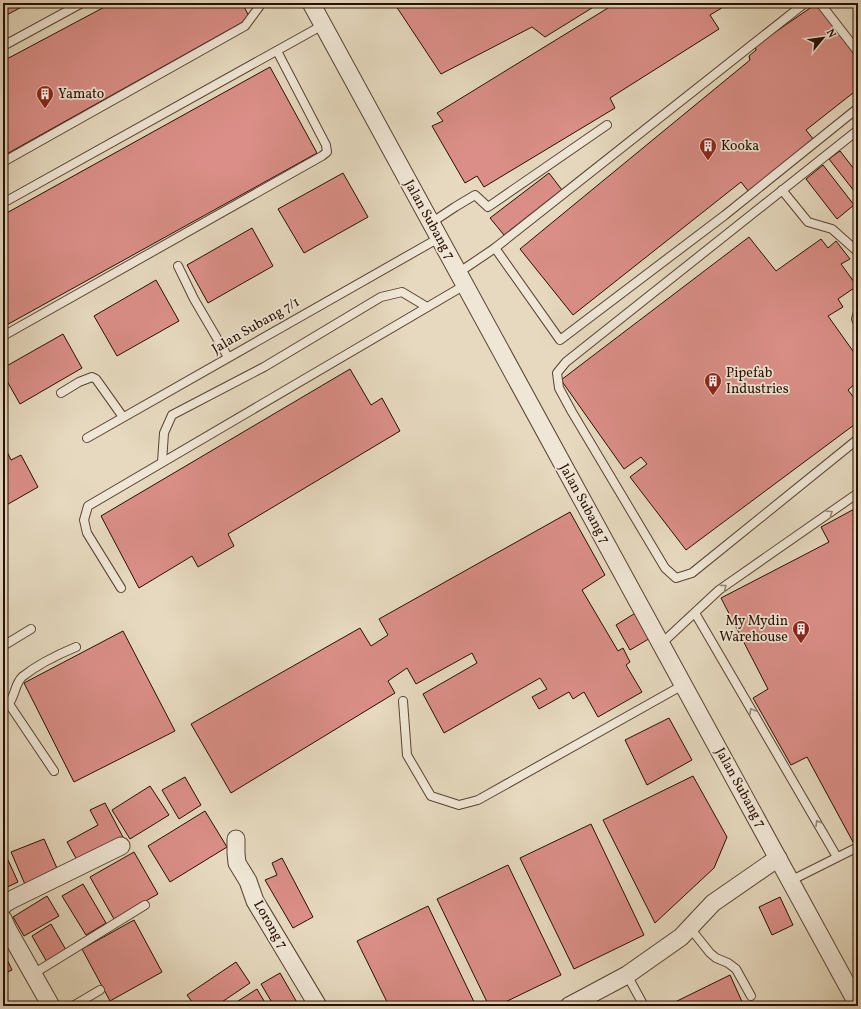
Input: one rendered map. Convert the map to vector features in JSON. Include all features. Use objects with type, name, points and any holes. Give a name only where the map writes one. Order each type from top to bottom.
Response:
[{"type":"street","name":"Jalan Subang 7","points":[[311,3],[858,1005]]},
{"type":"street","name":"Lorong 7","points":[[236,839],[237,863],[248,882],[255,902],[316,1005]]},
{"type":"street","points":[[3,906],[121,846]]},
{"type":"street","points":[[569,1006],[627,975],[681,937],[713,903],[778,858]]},
{"type":"street","points":[[5,927],[52,1006]]},
{"type":"lane","points":[[3,46],[82,3]]},
{"type":"lane","points":[[3,162],[245,26],[259,7],[257,3]]},
{"type":"lane","points":[[121,588],[87,533],[84,520],[88,506],[427,308],[495,248],[805,3]]},
{"type":"lane","points":[[820,3],[858,52]]},
{"type":"lane","points":[[3,203],[323,25]]},
{"type":"lane","points":[[3,336],[327,152],[326,145],[277,51]]},
{"type":"lane","points":[[495,248],[560,340],[725,215],[858,108]]},
{"type":"lane","name":"Jalan Subang 7/1","points":[[87,438],[228,357],[435,230],[455,207],[474,195],[488,207],[607,124]]},
{"type":"lane","points":[[858,130],[566,362],[557,373],[559,388],[665,568],[676,578],[692,573],[858,440]]},
{"type":"lane","points":[[782,190],[808,222],[832,230],[858,252]]},
{"type":"lane","points":[[178,266],[194,299],[228,357]]},
{"type":"lane","points":[[162,462],[164,433],[172,415],[264,367],[381,297],[402,292],[427,308]]},
{"type":"lane","points":[[858,312],[856,319],[858,324]]},
{"type":"lane","points":[[61,392],[92,377],[96,379],[123,417]]},
{"type":"lane","points":[[661,644],[719,590],[858,494]]},
{"type":"lane","points":[[695,613],[837,857]]},
{"type":"lane","points":[[3,646],[31,628]]},
{"type":"lane","points":[[54,771],[6,706],[21,678],[58,655],[76,647]]},
{"type":"lane","points":[[403,701],[406,755],[431,796],[459,805],[478,800],[683,685]]},
{"type":"lane","points":[[790,881],[858,847]]},
{"type":"lane","points":[[34,974],[145,905]]},
{"type":"lane","points":[[690,928],[710,953],[716,958],[728,962],[736,969],[751,996]]},
{"type":"lane","points":[[627,975],[644,1006]]},
{"type":"lane","points":[[73,1006],[100,990]]},
{"type":"building","points":[[3,3],[29,3],[3,17]]},
{"type":"building","name":"Yamato","points":[[112,3],[242,3],[250,18],[3,156],[3,61]]},
{"type":"building","points":[[394,3],[600,3],[545,37],[532,27],[441,74]]},
{"type":"building","points":[[616,3],[730,3],[710,15],[719,29],[610,98],[615,108],[484,187],[477,176],[465,183],[432,126],[443,121],[437,113]]},
{"type":"building","name":"Kooka","points":[[816,4],[858,59],[858,89],[806,130],[814,140],[749,192],[741,182],[573,315],[520,249],[750,60],[749,56],[756,50],[755,46]]},
{"type":"building","points":[[270,67],[317,153],[3,327],[3,215]]},
{"type":"building","points":[[840,151],[858,174],[858,196],[829,159]]},
{"type":"building","points":[[858,152],[858,163],[853,156]]},
{"type":"building","points":[[823,165],[854,205],[837,219],[806,179]]},
{"type":"building","points":[[343,173],[368,217],[304,253],[278,209]]},
{"type":"building","points":[[549,173],[562,190],[504,235],[490,218]]},
{"type":"building","points":[[252,228],[273,266],[208,303],[187,265]]},
{"type":"building","name":"Pipefab Industries","points":[[749,237],[776,271],[821,239],[828,248],[836,241],[850,259],[841,264],[857,286],[838,299],[843,307],[828,316],[858,358],[858,381],[848,390],[858,403],[858,422],[686,550],[630,477],[647,464],[641,457],[624,469],[561,380]]},
{"type":"building","points":[[156,280],[179,321],[117,356],[94,316]]},
{"type":"building","points":[[63,334],[82,368],[20,404],[3,374],[3,368]]},
{"type":"building","points":[[350,369],[371,405],[382,398],[400,431],[228,534],[234,546],[198,567],[192,556],[139,588],[101,516]]},
{"type":"building","points":[[3,443],[11,460],[21,455],[38,487],[3,507]]},
{"type":"building","name":"My Mydin Warehouse","points":[[858,507],[858,839],[853,842],[807,757],[791,765],[753,698],[768,689],[721,598],[829,542],[821,527]]},
{"type":"building","points":[[570,512],[605,575],[582,590],[618,651],[623,648],[630,662],[626,665],[642,692],[598,717],[584,692],[573,699],[569,692],[539,709],[532,697],[547,689],[540,678],[444,733],[423,694],[477,663],[472,653],[416,684],[407,668],[388,681],[395,693],[231,793],[191,724],[360,628],[371,646],[388,635],[379,619]]},
{"type":"building","points":[[637,612],[652,637],[630,650],[616,625]]},
{"type":"building","points":[[123,631],[175,731],[74,782],[24,683]]},
{"type":"building","points":[[669,718],[692,760],[647,785],[625,740]]},
{"type":"building","points":[[693,776],[727,837],[714,868],[655,923],[603,820]]},
{"type":"building","points":[[185,777],[201,805],[179,819],[162,790]]},
{"type":"building","points":[[150,786],[169,815],[130,839],[112,810]]},
{"type":"building","points":[[105,803],[123,837],[77,860],[67,842],[98,825],[90,810]]},
{"type":"building","points":[[205,811],[227,847],[170,882],[148,846]]},
{"type":"building","points":[[591,824],[644,935],[574,969],[520,858]]},
{"type":"building","points":[[44,839],[60,875],[27,889],[11,852]]},
{"type":"building","points":[[3,849],[18,882],[3,889]]},
{"type":"building","points":[[134,852],[158,894],[114,919],[90,877]]},
{"type":"building","points":[[282,858],[313,917],[293,928],[265,880],[277,875],[272,863]]},
{"type":"building","points":[[508,865],[561,975],[497,1006],[489,1006],[437,899]]},
{"type":"building","points":[[83,884],[106,923],[86,935],[62,896]]},
{"type":"building","points":[[47,896],[59,916],[24,936],[13,917]]},
{"type":"building","points":[[780,897],[793,925],[772,935],[759,907]]},
{"type":"building","points":[[428,906],[476,1006],[389,1006],[357,941]]},
{"type":"building","points":[[134,920],[162,972],[110,1001],[82,949]]},
{"type":"building","points":[[51,924],[66,950],[47,962],[32,936]]},
{"type":"building","points":[[3,951],[12,970],[3,974]]},
{"type":"building","points":[[236,962],[250,983],[216,1006],[195,1006],[187,995]]},
{"type":"building","points":[[280,973],[299,1006],[274,1006],[261,984]]},
{"type":"building","points":[[730,975],[744,1006],[674,1006],[673,1003]]},
{"type":"building","points":[[257,989],[267,1006],[241,1006],[238,1001]]},
{"type":"place","name":"Yamato","points":[[45,109]]},
{"type":"place","name":"Kooka","points":[[708,161]]},
{"type":"place","name":"Pipefab Industries","points":[[713,396]]},
{"type":"place","name":"My Mydin Warehouse","points":[[801,644]]}]
